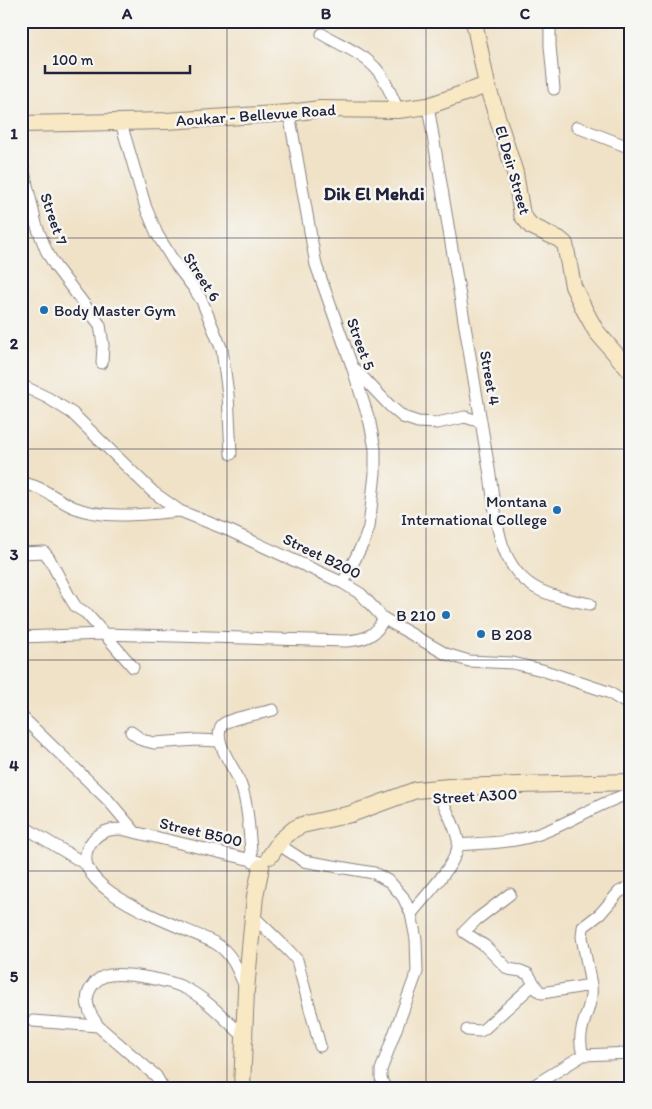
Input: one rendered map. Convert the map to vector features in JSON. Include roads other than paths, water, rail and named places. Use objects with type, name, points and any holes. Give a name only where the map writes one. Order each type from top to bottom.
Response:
[{"type":"street","name":"El Deir Street","points":[[474,21],[487,84],[515,173],[522,215],[531,226],[559,239],[564,244],[573,286],[585,311],[596,331],[631,372]]},
{"type":"street","points":[[550,21],[554,89]]},
{"type":"street","points":[[322,34],[366,60],[378,71],[398,110]]},
{"type":"street","name":"Aoukar - Bellevue Road","points":[[21,124],[121,123],[289,113],[320,109],[398,110],[428,106],[487,84]]},
{"type":"street","name":"Street 4","points":[[428,106],[482,422],[498,530],[505,553],[512,566],[522,578],[534,587],[557,596],[590,604]]},
{"type":"street","name":"Street 5","points":[[289,113],[316,265],[352,366],[370,423],[375,449],[375,473],[370,519],[365,539],[343,583]]},
{"type":"street","name":"Street 6","points":[[121,123],[146,208],[157,234],[202,301],[222,350],[228,394],[231,454]]},
{"type":"street","points":[[578,127],[631,148]]},
{"type":"street","name":"Street 7","points":[[21,159],[36,224],[46,250],[55,266],[100,325],[103,345],[102,364]]},
{"type":"street","points":[[352,366],[390,406],[403,417],[418,422],[437,423],[465,417],[479,406]]},
{"type":"street","name":"Street B200","points":[[21,385],[48,398],[72,413],[154,492],[180,511],[230,531],[343,583],[361,594],[383,618],[452,657],[469,661],[516,664],[542,670],[608,692],[631,706]]},
{"type":"street","points":[[465,417],[482,422]]},
{"type":"street","points":[[21,483],[35,486],[74,507],[99,513],[151,514],[180,511]]},
{"type":"street","points":[[21,553],[44,552],[76,607],[86,613],[133,667]]},
{"type":"street","points":[[21,637],[103,634],[346,642],[358,641],[373,634],[380,627],[383,618]]},
{"type":"street","points":[[249,1088],[248,1039],[256,919],[255,896],[267,860],[239,780],[220,741],[220,730],[226,722],[273,710]]},
{"type":"street","points":[[21,716],[108,800],[135,832]]},
{"type":"street","points":[[130,732],[142,740],[154,742],[220,741]]},
{"type":"street","points":[[595,783],[631,773]]},
{"type":"street","points":[[411,914],[448,867],[458,844],[455,831],[439,792],[631,782]]},
{"type":"street","name":"Street A300","points":[[267,860],[314,827],[357,824],[379,809],[409,803],[439,792],[631,792]]},
{"type":"street","points":[[458,844],[494,843],[530,837],[631,792]]},
{"type":"street","points":[[21,825],[87,866],[97,883],[134,906],[215,943],[232,959],[250,996]]},
{"type":"street","name":"Street B500","points":[[87,866],[86,854],[89,845],[104,831],[113,829],[267,860],[304,861],[374,873],[390,882],[403,897],[411,914],[416,939],[417,972],[382,1070],[381,1078],[385,1088]]},
{"type":"street","points":[[583,1055],[581,1047],[582,1026],[592,1002],[592,985],[582,930],[586,924],[600,914],[615,896],[631,886]]},
{"type":"street","points":[[510,894],[476,920],[464,932],[485,946],[508,969],[528,974],[538,990],[544,993],[592,985]]},
{"type":"street","points":[[256,919],[297,960],[320,1046]]},
{"type":"street","points":[[163,1088],[156,1076],[98,1026],[89,1010],[88,994],[96,981],[103,977],[118,975],[160,979],[183,987],[196,994],[248,1039]]},
{"type":"street","points":[[467,1030],[478,1031],[484,1029],[534,984]]},
{"type":"street","points":[[32,1021],[98,1026]]},
{"type":"street","points":[[242,1088],[248,1039]]},
{"type":"street","points":[[530,1088],[583,1055],[631,1053]]},
{"type":"place","name":"Body Master Gym","points":[[44,310]]},
{"type":"place","name":"Montana International College","points":[[557,510]]},
{"type":"place","name":"B 210","points":[[446,615]]},
{"type":"place","name":"B 208","points":[[481,634]]},
{"type":"district","name":"Dik El Mehdi","points":[[374,193]]}]
